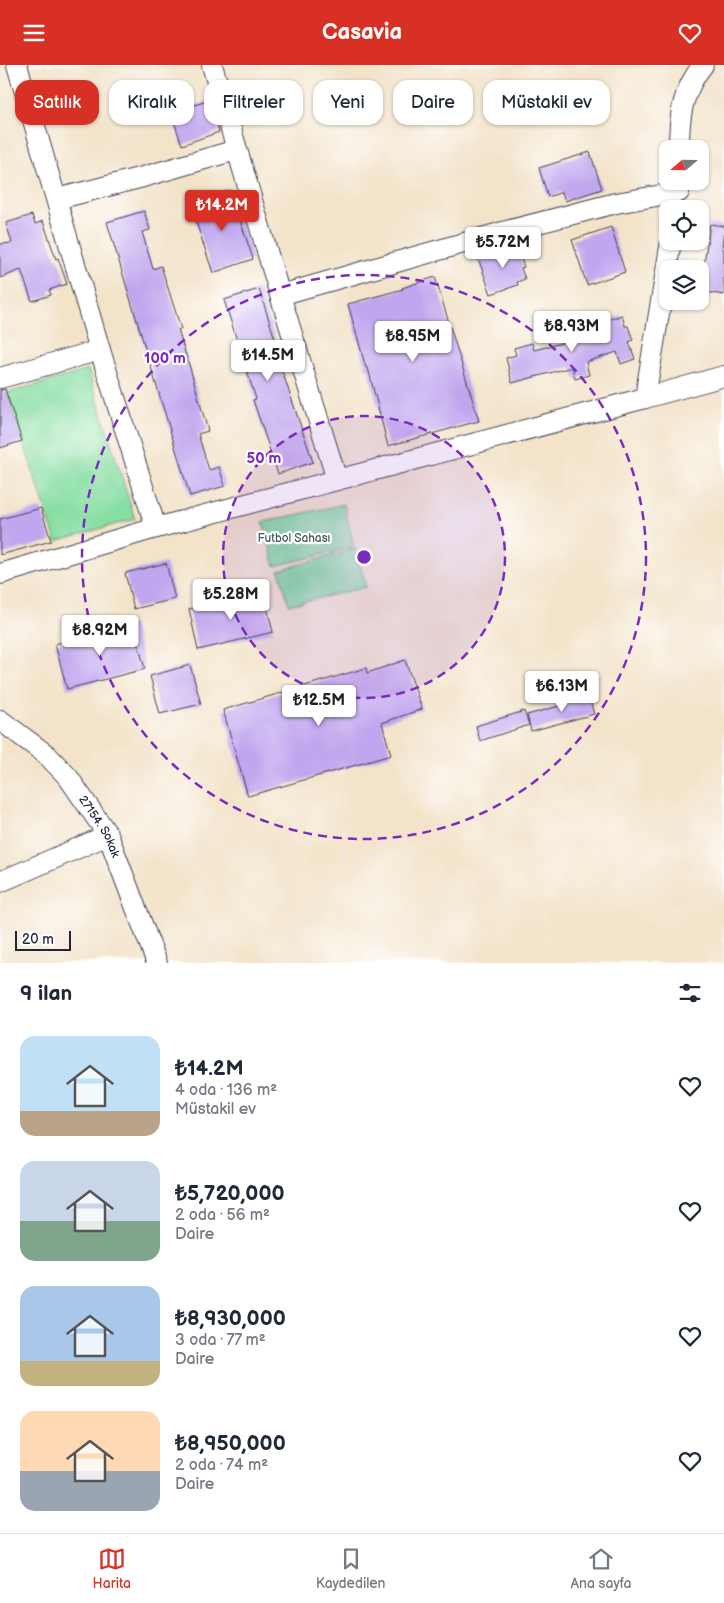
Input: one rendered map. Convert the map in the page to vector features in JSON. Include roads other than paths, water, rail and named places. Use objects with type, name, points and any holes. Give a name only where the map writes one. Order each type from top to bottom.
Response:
[{"type":"street","points":[[17,65],[100,350],[156,528]]},
{"type":"street","points":[[212,65],[280,295],[338,480]]},
{"type":"street","points":[[679,140],[679,121],[683,102],[691,83],[703,65]]},
{"type":"street","points":[[57,199],[236,150]]},
{"type":"street","points":[[280,295],[499,233],[616,203],[678,194]]},
{"type":"street","points":[[645,398],[670,250]]},
{"type":"street","points":[[0,378],[100,350]]},
{"type":"street","points":[[0,574],[156,528],[724,376]]},
{"type":"street","name":"27154. Sokak","points":[[0,720],[47,755],[58,766],[68,777],[108,835],[157,963]]},
{"type":"street","points":[[0,883],[108,835]]},
{"type":"park label","name":"Futbol Sahası","points":[[294,538]]}]
